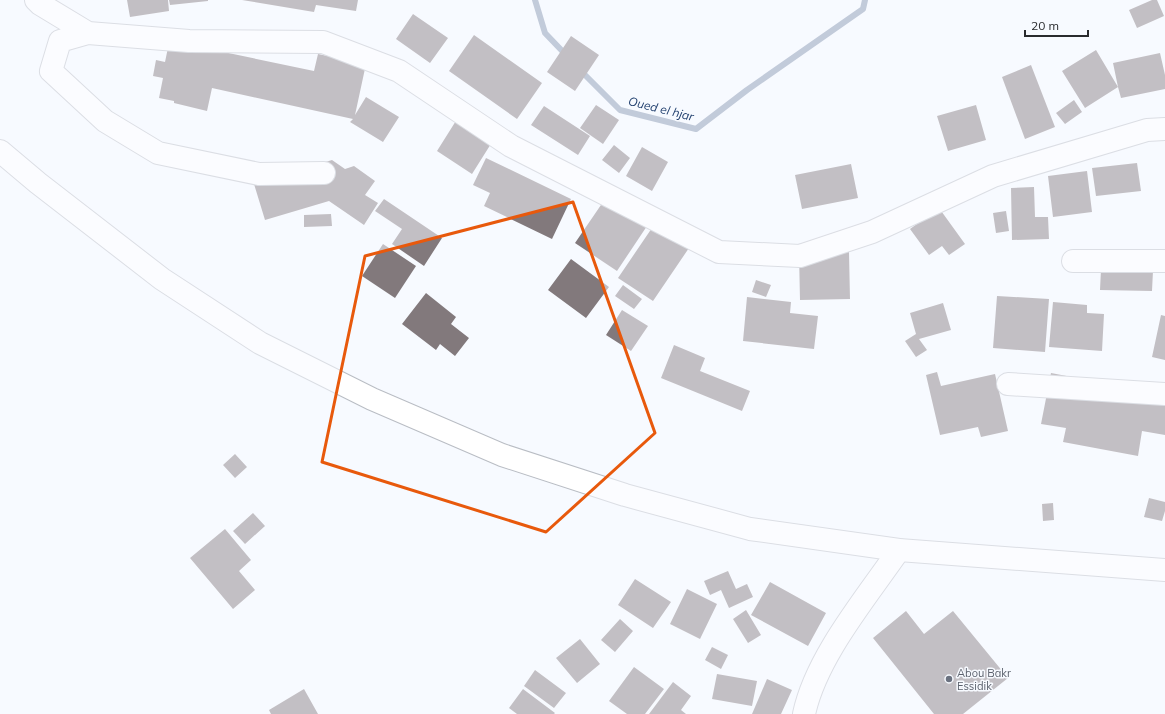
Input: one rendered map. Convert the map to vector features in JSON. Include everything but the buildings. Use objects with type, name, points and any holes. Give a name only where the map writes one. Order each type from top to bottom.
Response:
[{"type":"street","points":[[36,0],[40,4],[88,32]]},
{"type":"street","points":[[324,173],[259,174],[158,153],[105,121],[51,71],[60,41],[88,32],[190,41],[323,42],[399,71],[511,146],[719,252],[800,256],[872,232],[993,176],[1147,130],[1165,129]]},
{"type":"street","points":[[0,150],[38,183],[162,279],[260,343],[372,399],[502,455],[625,495],[750,529],[899,550],[1165,570]]},
{"type":"street","points":[[1073,261],[1165,261]]},
{"type":"street","points":[[1008,384],[1165,394]]},
{"type":"street","points":[[804,714],[807,698],[825,659],[850,620],[899,550]]},
{"type":"highlighted area","points":[[573,202],[655,433],[546,532],[322,462],[365,256]]},
{"type":"waterway","name":"Oued el hjar","points":[[535,0],[545,33],[567,56]]},
{"type":"waterway","name":"Oued el hjar","points":[[580,70],[620,110],[696,129],[747,90],[863,9],[865,0]]},
{"type":"place","name":"Abou Bakr Essidik","points":[[949,679]]}]
